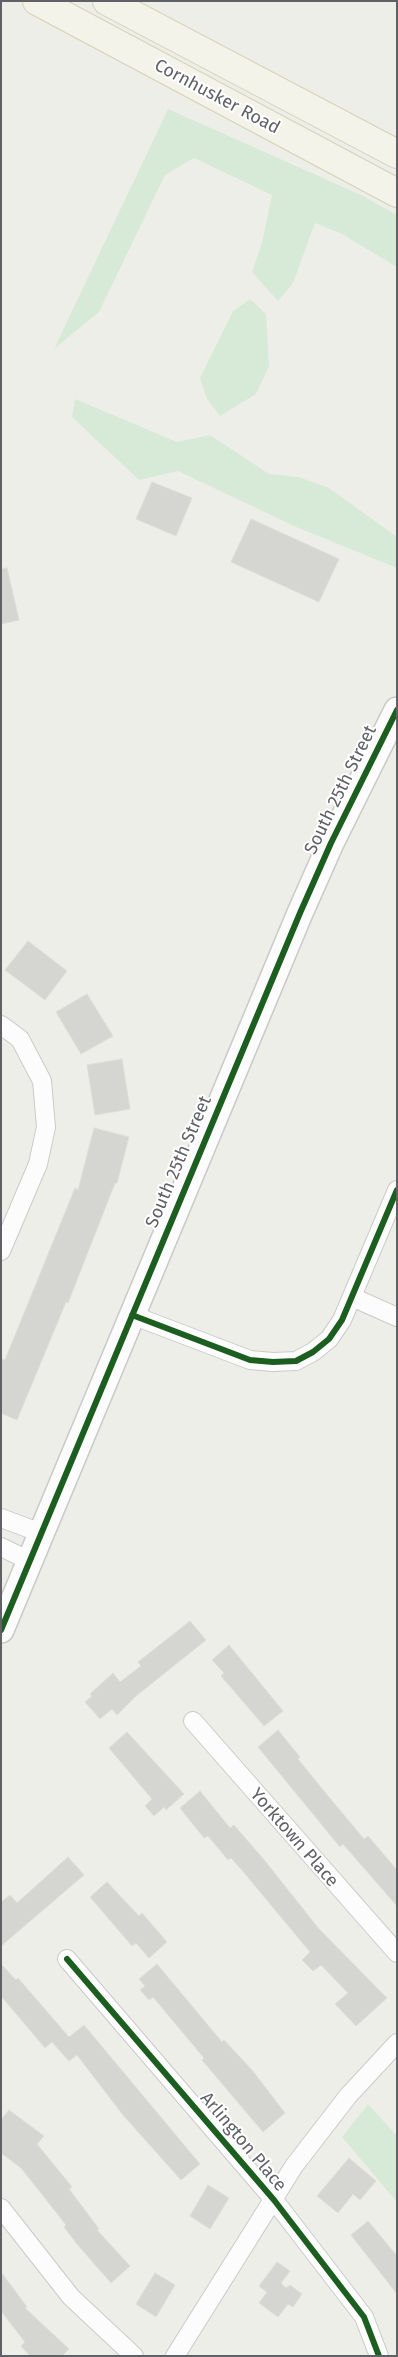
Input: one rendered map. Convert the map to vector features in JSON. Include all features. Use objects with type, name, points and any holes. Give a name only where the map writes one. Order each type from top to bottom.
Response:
[{"type":"main road","name":"Cornhusker Road","points":[[37,1],[397,192]]},
{"type":"main road","name":"Cornhusker Road","points":[[108,1],[397,154]]},
{"type":"street","name":"South 25th Street","points":[[1,1630],[300,912],[331,843],[397,710]]},
{"type":"street","points":[[1,1024],[20,1039],[42,1081],[46,1127],[38,1164],[1,1251]]},
{"type":"street","points":[[132,1315],[250,1360],[296,1361],[313,1352],[329,1339],[342,1320],[397,1190]]},
{"type":"street","points":[[352,1298],[397,1317]]},
{"type":"street","points":[[1,1518],[41,1533]]},
{"type":"street","points":[[1,1547],[30,1561]]},
{"type":"street","name":"Yorktown Place","points":[[193,1721],[397,1953]]},
{"type":"street","name":"Arlington Place","points":[[67,1959],[274,2200],[364,2317],[379,2356]]},
{"type":"street","points":[[175,2356],[294,2166],[325,2123],[397,2043]]},
{"type":"street","points":[[1,2208],[71,2297],[134,2356]]},
{"type":"green space","points":[[168,109],[361,195],[397,215],[397,267],[340,233],[315,223],[293,283],[278,301],[252,272],[262,243],[272,195],[194,158],[165,175],[99,312],[54,349]]},
{"type":"green space","points":[[250,299],[266,314],[269,366],[256,394],[220,416],[207,399],[200,378],[233,311]]},
{"type":"green space","points":[[75,399],[177,442],[210,435],[269,474],[299,477],[329,488],[397,537],[397,568],[294,526],[178,471],[139,480],[72,417]]},
{"type":"green space","points":[[368,2104],[397,2136],[397,2202],[342,2137]]},
{"type":"building","points":[[152,482],[192,498],[176,536],[136,519]]},
{"type":"building","points":[[251,519],[339,559],[319,602],[231,562]]},
{"type":"building","points":[[7,568],[19,620],[1,624],[1,569]]},
{"type":"building","points":[[28,941],[67,971],[45,1000],[5,970]]},
{"type":"building","points":[[87,994],[113,1036],[81,1054],[56,1012]]},
{"type":"building","points":[[122,1059],[130,1109],[95,1115],[87,1065]]},
{"type":"building","points":[[94,1128],[129,1137],[117,1183],[115,1183],[68,1303],[66,1302],[17,1420],[1,1413],[1,1359],[5,1360],[75,1188],[78,1190]]},
{"type":"building","points":[[190,1621],[206,1640],[136,1696],[117,1715],[112,1709],[100,1719],[85,1702],[92,1696],[90,1694],[113,1673],[120,1682],[141,1666],[138,1662]]},
{"type":"building","points":[[229,1645],[283,1711],[264,1726],[221,1676],[224,1673],[212,1660]]},
{"type":"building","points":[[278,1730],[300,1757],[298,1759],[364,1839],[368,1836],[397,1870],[397,1906],[343,1844],[340,1847],[258,1747]]},
{"type":"building","points":[[127,1732],[184,1794],[166,1810],[164,1807],[154,1816],[145,1806],[152,1799],[109,1748]]},
{"type":"building","points":[[200,1791],[230,1828],[234,1825],[319,1929],[387,1998],[356,2026],[335,2004],[348,1993],[321,1965],[313,1971],[302,1960],[310,1952],[241,1869],[231,1858],[228,1860],[208,1836],[204,1838],[180,1808]]},
{"type":"building","points":[[68,1857],[84,1875],[1,1946],[1,1902],[10,1895],[17,1903]]},
{"type":"building","points":[[107,1882],[139,1916],[142,1913],[167,1942],[149,1958],[136,1943],[132,1946],[90,1897]]},
{"type":"building","points":[[1,1964],[16,1980],[18,1978],[69,2037],[84,2025],[200,2164],[181,2180],[123,2115],[77,2055],[69,2061],[52,2042],[45,2048],[1,1996]]},
{"type":"building","points":[[157,1964],[222,2042],[224,2040],[252,2070],[285,2113],[263,2132],[202,2060],[204,2058],[153,1997],[149,2000],[140,1990],[145,1986],[139,1979]]},
{"type":"building","points":[[9,2110],[44,2136],[37,2144],[72,2187],[69,2189],[99,2229],[97,2230],[130,2266],[111,2283],[77,2244],[64,2227],[66,2225],[21,2168],[1,2153],[1,2120]]},
{"type":"building","points":[[349,2158],[376,2181],[360,2200],[353,2194],[338,2213],[317,2196]]},
{"type":"building","points":[[208,2185],[229,2198],[210,2229],[190,2216]]},
{"type":"building","points":[[368,2221],[397,2256],[397,2294],[351,2235]]},
{"type":"building","points":[[277,2262],[290,2271],[281,2283],[286,2288],[290,2285],[302,2294],[293,2307],[288,2304],[278,2317],[259,2303],[267,2292],[259,2286]]},
{"type":"building","points":[[1,2272],[27,2307],[25,2308],[69,2349],[62,2356],[30,2356],[21,2346],[25,2342],[1,2311]]},
{"type":"building","points":[[155,2273],[175,2285],[156,2317],[136,2304]]},
{"type":"cycle path","points":[[1,1630],[300,913],[331,843],[397,710]]},
{"type":"cycle path","points":[[132,1315],[250,1360],[296,1361],[313,1352],[329,1339],[342,1320],[397,1190]]},
{"type":"cycle path","points":[[67,1959],[274,2200],[364,2317],[379,2356]]}]
